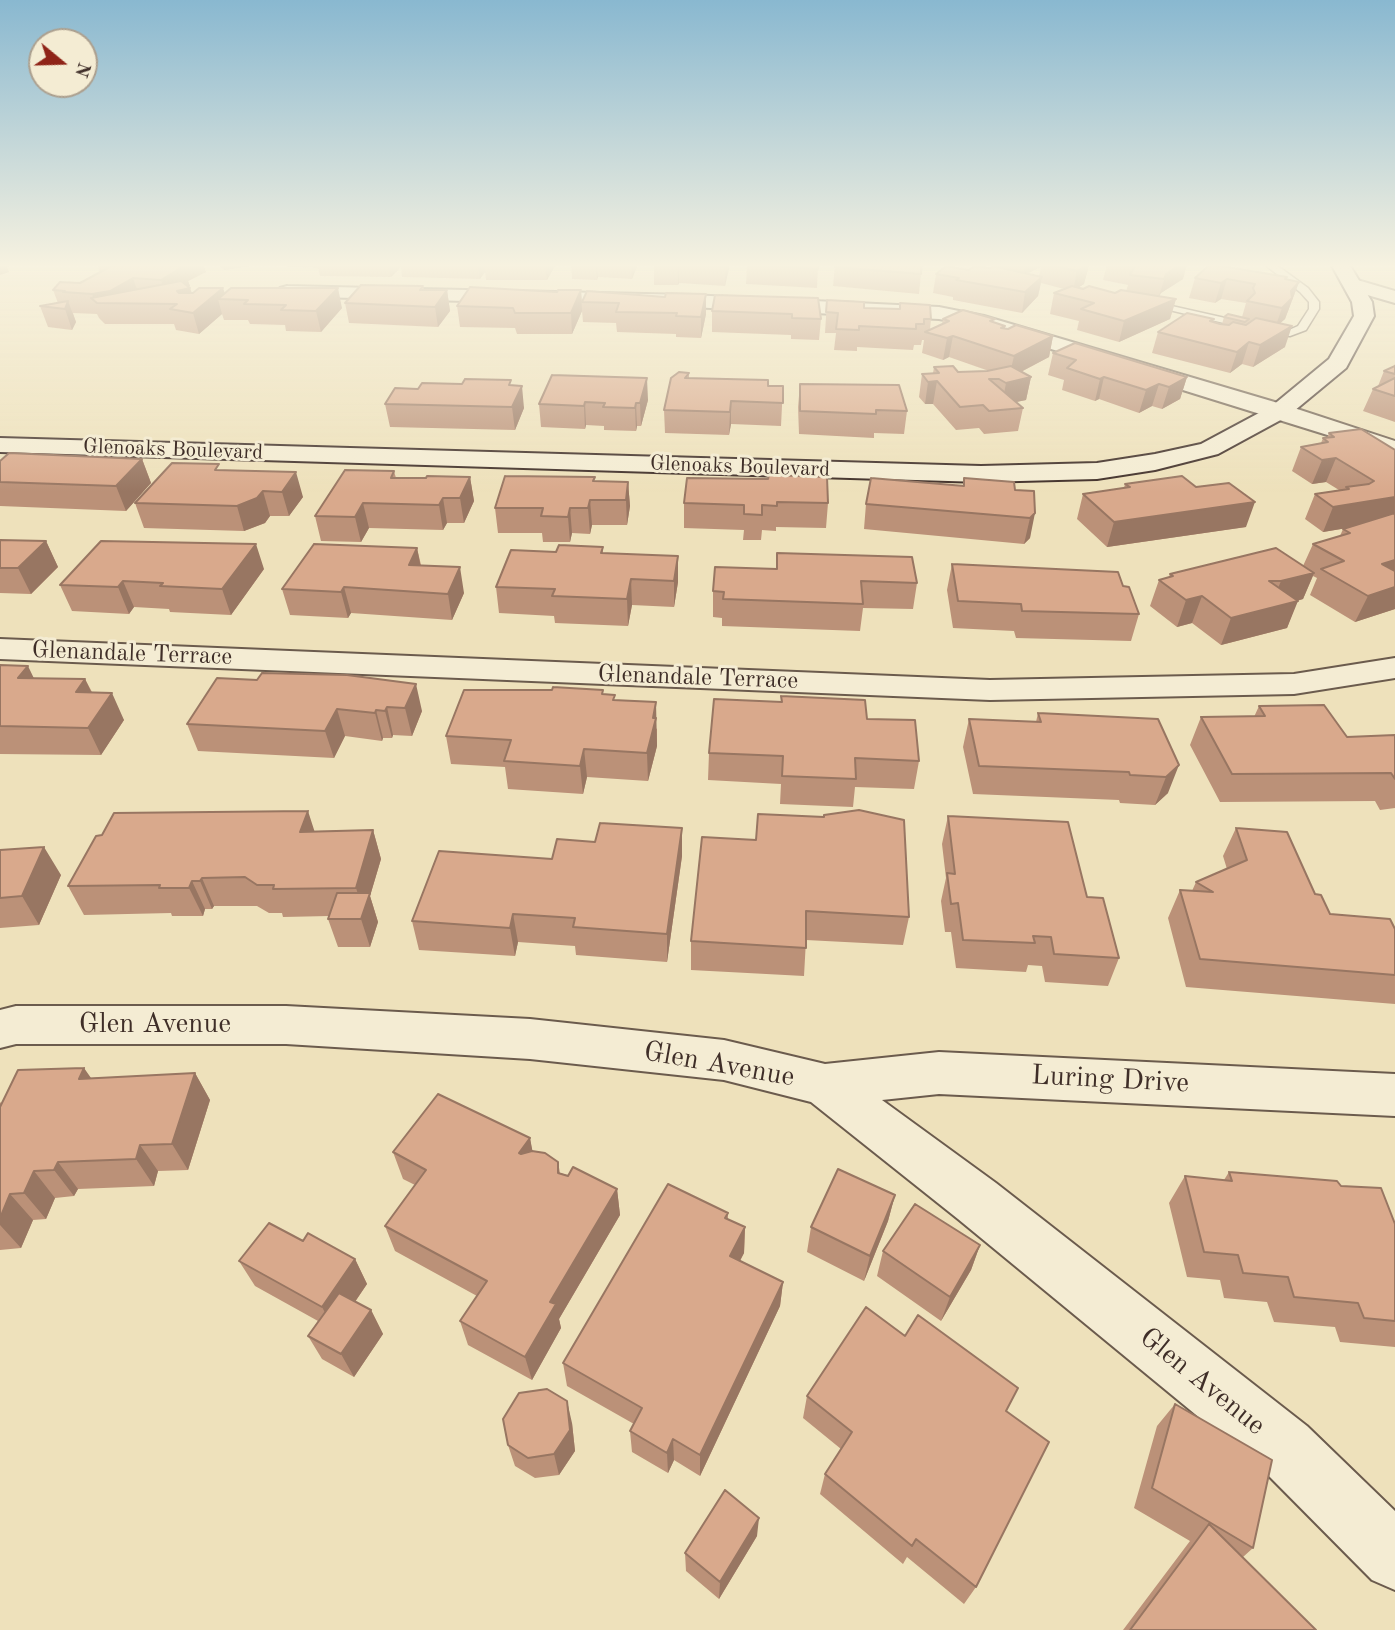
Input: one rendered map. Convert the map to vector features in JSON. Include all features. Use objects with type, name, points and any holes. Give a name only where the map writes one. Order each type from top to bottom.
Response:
[{"type":"street","points":[[1044,340],[1280,411],[1395,449]]},
{"type":"street","name":"Glenoaks Boulevard","points":[[0,445],[1044,474],[1097,471],[1155,462],[1209,449],[1280,411],[1338,363],[1353,340]]},
{"type":"street","name":"Glenandale Terrace","points":[[0,649],[989,690],[1294,684],[1395,668]]},
{"type":"street","name":"Glen Avenue","points":[[0,1029],[16,1025],[286,1026],[530,1039],[724,1060],[825,1085],[977,1201],[1285,1448],[1395,1557]]},
{"type":"street","name":"Luring Drive","points":[[825,1085],[939,1073],[1395,1095]]},
{"type":"building","points":[[965,340],[1045,340],[1014,356]]},
{"type":"building","points":[[1190,340],[1268,340],[1260,345],[1249,342],[1237,352]]},
{"type":"building","points":[[1075,343],[1187,377],[1169,387],[1159,384],[1146,390],[1104,377],[1100,379],[1067,368],[1076,360],[1053,353]]},
{"type":"building","points":[[953,366],[958,372],[987,371],[1011,366],[1031,377],[1006,383],[999,379],[989,379],[1023,408],[989,411],[983,405],[960,407],[937,381],[928,382],[922,374],[939,373],[934,367]]},
{"type":"building","points":[[1395,366],[1395,374],[1384,371]]},
{"type":"building","points":[[679,372],[689,373],[685,378],[768,380],[768,386],[783,386],[783,403],[731,401],[730,412],[664,410],[671,378]]},
{"type":"building","points":[[552,375],[647,378],[640,403],[636,403],[635,408],[603,407],[605,403],[585,402],[584,406],[539,404]]},
{"type":"building","points":[[1395,378],[1395,396],[1373,389]]},
{"type":"building","points":[[465,379],[511,380],[509,385],[522,386],[512,407],[385,404],[395,388],[418,389],[422,383],[462,384]]},
{"type":"building","points":[[800,384],[899,385],[907,411],[876,410],[876,414],[800,411]]},
{"type":"building","points":[[1361,429],[1395,450],[1395,497],[1333,507],[1315,494],[1349,489],[1346,487],[1374,481],[1336,458],[1322,460],[1301,447],[1328,442],[1323,438],[1334,437],[1329,433]]},
{"type":"building","points":[[9,453],[142,459],[116,486],[0,482],[0,461]]},
{"type":"building","points":[[172,463],[219,464],[215,470],[296,472],[282,492],[263,491],[257,498],[237,506],[135,503]]},
{"type":"building","points":[[345,470],[394,471],[391,478],[470,477],[460,498],[443,498],[439,505],[363,503],[355,517],[315,516]]},
{"type":"building","points":[[769,475],[827,477],[828,503],[777,502],[777,506],[762,505],[762,515],[744,514],[744,505],[684,503],[687,478],[768,479]]},
{"type":"building","points":[[505,476],[595,477],[593,481],[628,482],[626,500],[590,500],[588,508],[570,508],[568,517],[541,516],[543,508],[495,508]]},
{"type":"building","points":[[1182,476],[1196,487],[1229,483],[1255,502],[1114,522],[1083,494],[1130,487],[1125,484]]},
{"type":"building","points":[[871,478],[964,486],[964,478],[1014,482],[1015,490],[1034,491],[1035,513],[1030,518],[866,504]]},
{"type":"building","points":[[1395,513],[1395,560],[1382,564],[1395,571],[1395,587],[1368,596],[1321,569],[1344,561],[1313,544],[1350,533],[1343,529]]},
{"type":"building","points":[[0,540],[46,541],[18,568],[0,568]]},
{"type":"building","points":[[101,541],[256,544],[222,589],[123,581],[118,587],[60,585]]},
{"type":"building","points":[[314,544],[417,548],[409,565],[460,567],[448,594],[344,587],[341,592],[282,589]]},
{"type":"building","points":[[559,545],[603,547],[601,553],[678,556],[674,581],[631,579],[627,599],[552,596],[555,589],[496,587],[511,550],[556,552]]},
{"type":"building","points":[[1276,548],[1314,573],[1281,581],[1269,581],[1298,601],[1231,618],[1202,596],[1186,600],[1159,580],[1173,576],[1170,574]]},
{"type":"building","points":[[777,553],[912,557],[917,583],[861,581],[863,604],[723,599],[724,592],[713,591],[715,567],[777,569]]},
{"type":"building","points":[[952,564],[1118,572],[1123,586],[1129,587],[1139,614],[1022,611],[1021,604],[958,601]]},
{"type":"building","points":[[0,665],[28,666],[18,678],[85,679],[76,692],[112,693],[88,728],[0,726]]},
{"type":"building","points":[[262,673],[347,675],[416,684],[405,708],[387,707],[385,711],[376,710],[375,713],[337,709],[325,731],[187,724],[217,678],[257,680]]},
{"type":"building","points":[[553,687],[603,690],[602,694],[615,695],[613,700],[656,702],[653,718],[656,718],[647,753],[584,749],[580,766],[504,761],[511,740],[446,736],[464,690],[552,690]]},
{"type":"building","points":[[781,696],[865,700],[867,719],[915,720],[919,761],[855,758],[856,779],[782,776],[783,756],[709,753],[714,699],[782,702]]},
{"type":"building","points":[[1324,705],[1347,737],[1395,735],[1395,779],[1391,773],[1232,774],[1201,717],[1265,716],[1259,706]]},
{"type":"building","points":[[1038,713],[1158,719],[1179,765],[1166,777],[1130,775],[1129,772],[979,766],[969,719],[1041,722]]},
{"type":"building","points":[[859,810],[904,820],[909,917],[806,911],[806,948],[691,941],[702,837],[756,840],[758,814],[824,817]]},
{"type":"building","points":[[308,811],[300,832],[373,830],[356,888],[273,889],[274,885],[257,885],[245,877],[202,878],[200,881],[192,881],[189,888],[159,888],[160,885],[68,886],[96,836],[102,835],[114,813]]},
{"type":"building","points":[[948,816],[1068,822],[1087,897],[1103,898],[1119,958],[1054,954],[1051,937],[1033,936],[1035,943],[963,940],[958,903],[951,904],[947,873],[955,874]]},
{"type":"building","points":[[600,823],[682,828],[667,934],[573,927],[575,918],[513,914],[510,928],[412,921],[439,851],[552,859],[557,839],[595,842]]},
{"type":"building","points":[[1236,828],[1287,832],[1315,894],[1321,895],[1330,914],[1390,919],[1395,929],[1395,975],[1200,959],[1180,890],[1213,892],[1196,882],[1247,860]]},
{"type":"building","points":[[44,847],[22,896],[0,898],[0,850]]},
{"type":"building","points":[[337,893],[370,893],[361,919],[328,919]]},
{"type":"building","points":[[84,1068],[79,1079],[195,1073],[172,1144],[140,1145],[136,1159],[58,1162],[54,1170],[34,1171],[24,1193],[10,1194],[0,1218],[0,1107],[18,1070]]},
{"type":"building","points":[[438,1094],[530,1138],[519,1153],[545,1153],[558,1162],[558,1173],[568,1176],[573,1167],[617,1189],[550,1302],[556,1304],[525,1357],[460,1321],[487,1281],[385,1226],[426,1170],[393,1152]]},
{"type":"building","points":[[838,1169],[895,1195],[870,1256],[811,1227]]},
{"type":"building","points":[[1229,1172],[1337,1181],[1341,1186],[1381,1188],[1395,1224],[1395,1321],[1364,1318],[1358,1303],[1294,1297],[1288,1277],[1243,1273],[1238,1255],[1204,1252],[1185,1176],[1232,1181]]},
{"type":"building","points":[[668,1184],[728,1213],[725,1218],[745,1227],[730,1256],[783,1282],[700,1455],[673,1439],[667,1453],[630,1431],[642,1408],[563,1363]]},
{"type":"building","points":[[915,1204],[980,1245],[950,1297],[883,1251]]},
{"type":"building","points":[[269,1223],[303,1241],[308,1233],[355,1259],[322,1307],[239,1261]]},
{"type":"building","points":[[339,1293],[371,1310],[341,1354],[308,1336]]},
{"type":"building","points":[[866,1307],[905,1336],[918,1315],[1018,1388],[1006,1411],[1049,1442],[976,1587],[916,1539],[912,1546],[825,1474],[852,1432],[807,1396]]},
{"type":"building","points":[[547,1389],[567,1401],[570,1430],[554,1454],[528,1458],[508,1445],[503,1419],[519,1393]]},
{"type":"building","points":[[1175,1404],[1272,1460],[1253,1548],[1152,1488]]},
{"type":"building","points":[[725,1490],[759,1518],[720,1582],[685,1553]]},
{"type":"building","points":[[1209,1524],[1316,1630],[1130,1630]]}]
